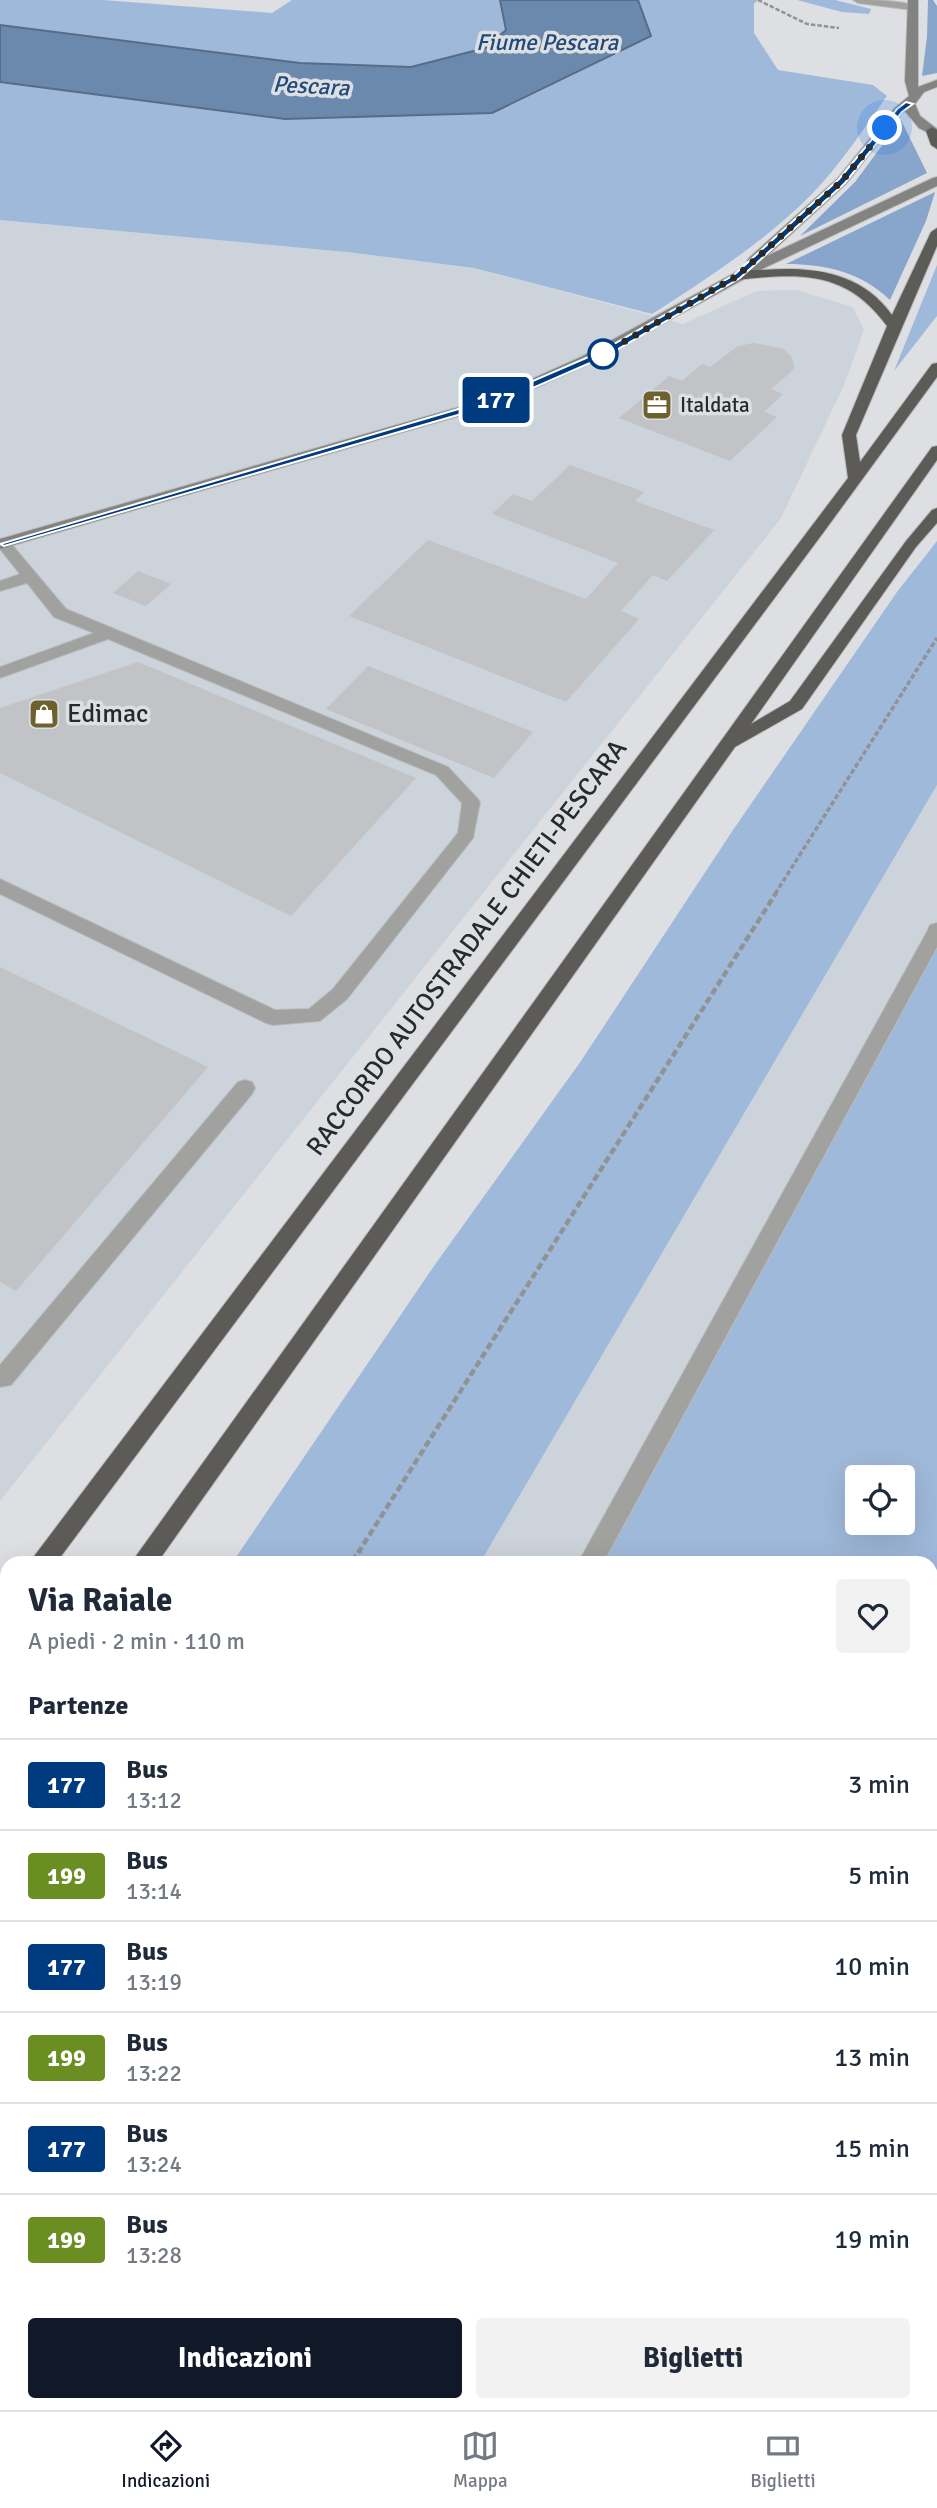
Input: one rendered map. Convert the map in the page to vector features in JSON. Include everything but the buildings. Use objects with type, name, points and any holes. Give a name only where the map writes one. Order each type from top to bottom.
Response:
[{"type":"highway","points":[[934,132],[937,145]]},
{"type":"highway","points":[[855,477],[849,435],[937,232]]},
{"type":"highway","points":[[737,276],[801,271],[834,278],[860,289],[874,301],[894,326]]},
{"type":"highway","name":"RACCORDO AUTOSTRADALE CHIETI-PESCARA","points":[[46,1556],[818,530],[937,367]]},
{"type":"highway","points":[[148,1556],[937,450]]},
{"type":"highway","points":[[726,745],[796,705],[911,544],[937,513]]},
{"type":"street","points":[[913,3],[911,113],[918,122],[934,132]]},
{"type":"street","points":[[737,276],[842,181],[899,110],[937,83]]},
{"type":"street","points":[[1,543],[492,402],[542,383],[603,354],[737,276],[937,181]]},
{"type":"lane","points":[[858,0],[913,3]]},
{"type":"lane","points":[[0,886],[273,1017],[313,1016],[341,994],[467,835],[471,802],[442,771],[60,613],[1,543]]},
{"type":"lane","points":[[0,586],[28,577]]},
{"type":"lane","points":[[0,673],[109,634]]},
{"type":"lane","points":[[594,1556],[937,930]]},
{"type":"lane","points":[[0,1377],[3,1378],[246,1088]]},
{"type":"path","points":[[357,1556],[520,1302],[723,974],[937,638]]},
{"type":"shaded area","points":[[0,0],[103,0],[272,13],[292,0],[500,0],[507,30],[485,48],[412,67],[300,63],[0,25]]},
{"type":"shaded area","points":[[638,0],[758,0],[754,4],[754,33],[778,70],[873,85],[887,96],[832,172],[793,212],[735,259],[652,314],[474,268],[347,252],[0,220],[0,82],[285,119],[651,37]]},
{"type":"shaded area","points":[[797,0],[835,0],[871,9],[869,14],[842,12]]},
{"type":"shaded area","points":[[928,0],[933,0],[937,6],[937,73],[922,76],[927,37]]},
{"type":"shaded area","points":[[901,120],[927,173],[800,236],[855,182]]},
{"type":"shaded area","points":[[935,192],[926,221],[890,300],[855,276],[828,268],[786,264]]},
{"type":"shaded area","points":[[0,220],[347,252],[474,268],[683,324],[757,291],[796,290],[853,307],[864,330],[844,385],[781,518],[0,1501]]},
{"type":"shaded area","points":[[937,265],[937,316],[894,371],[935,270]]},
{"type":"shaded area","points":[[937,541],[937,785],[484,1556],[237,1556],[434,1266],[581,1061],[733,830],[897,592]]},
{"type":"shaded area","points":[[937,785],[937,1556],[484,1556]]},
{"type":"shaded area","points":[[937,930],[937,1556],[594,1556]]},
{"type":"water","name":"Fiume Pescara","points":[[500,0],[638,0],[651,36],[492,113],[285,119],[0,82],[0,25],[300,63],[411,67],[485,48],[506,30]]},
{"type":"bus line","name":"177","points":[[0,544],[492,402],[562,374],[603,354],[737,276],[842,181],[899,110],[909,104]]},
{"type":"place","name":"Italdata","points":[[657,405]]},
{"type":"place","name":"Edimac","points":[[44,714]]},
{"type":"route","points":[[603,354],[737,276],[842,181],[885,128]]},
{"type":"water label","name":"Pescara","points":[[311,86]]}]
